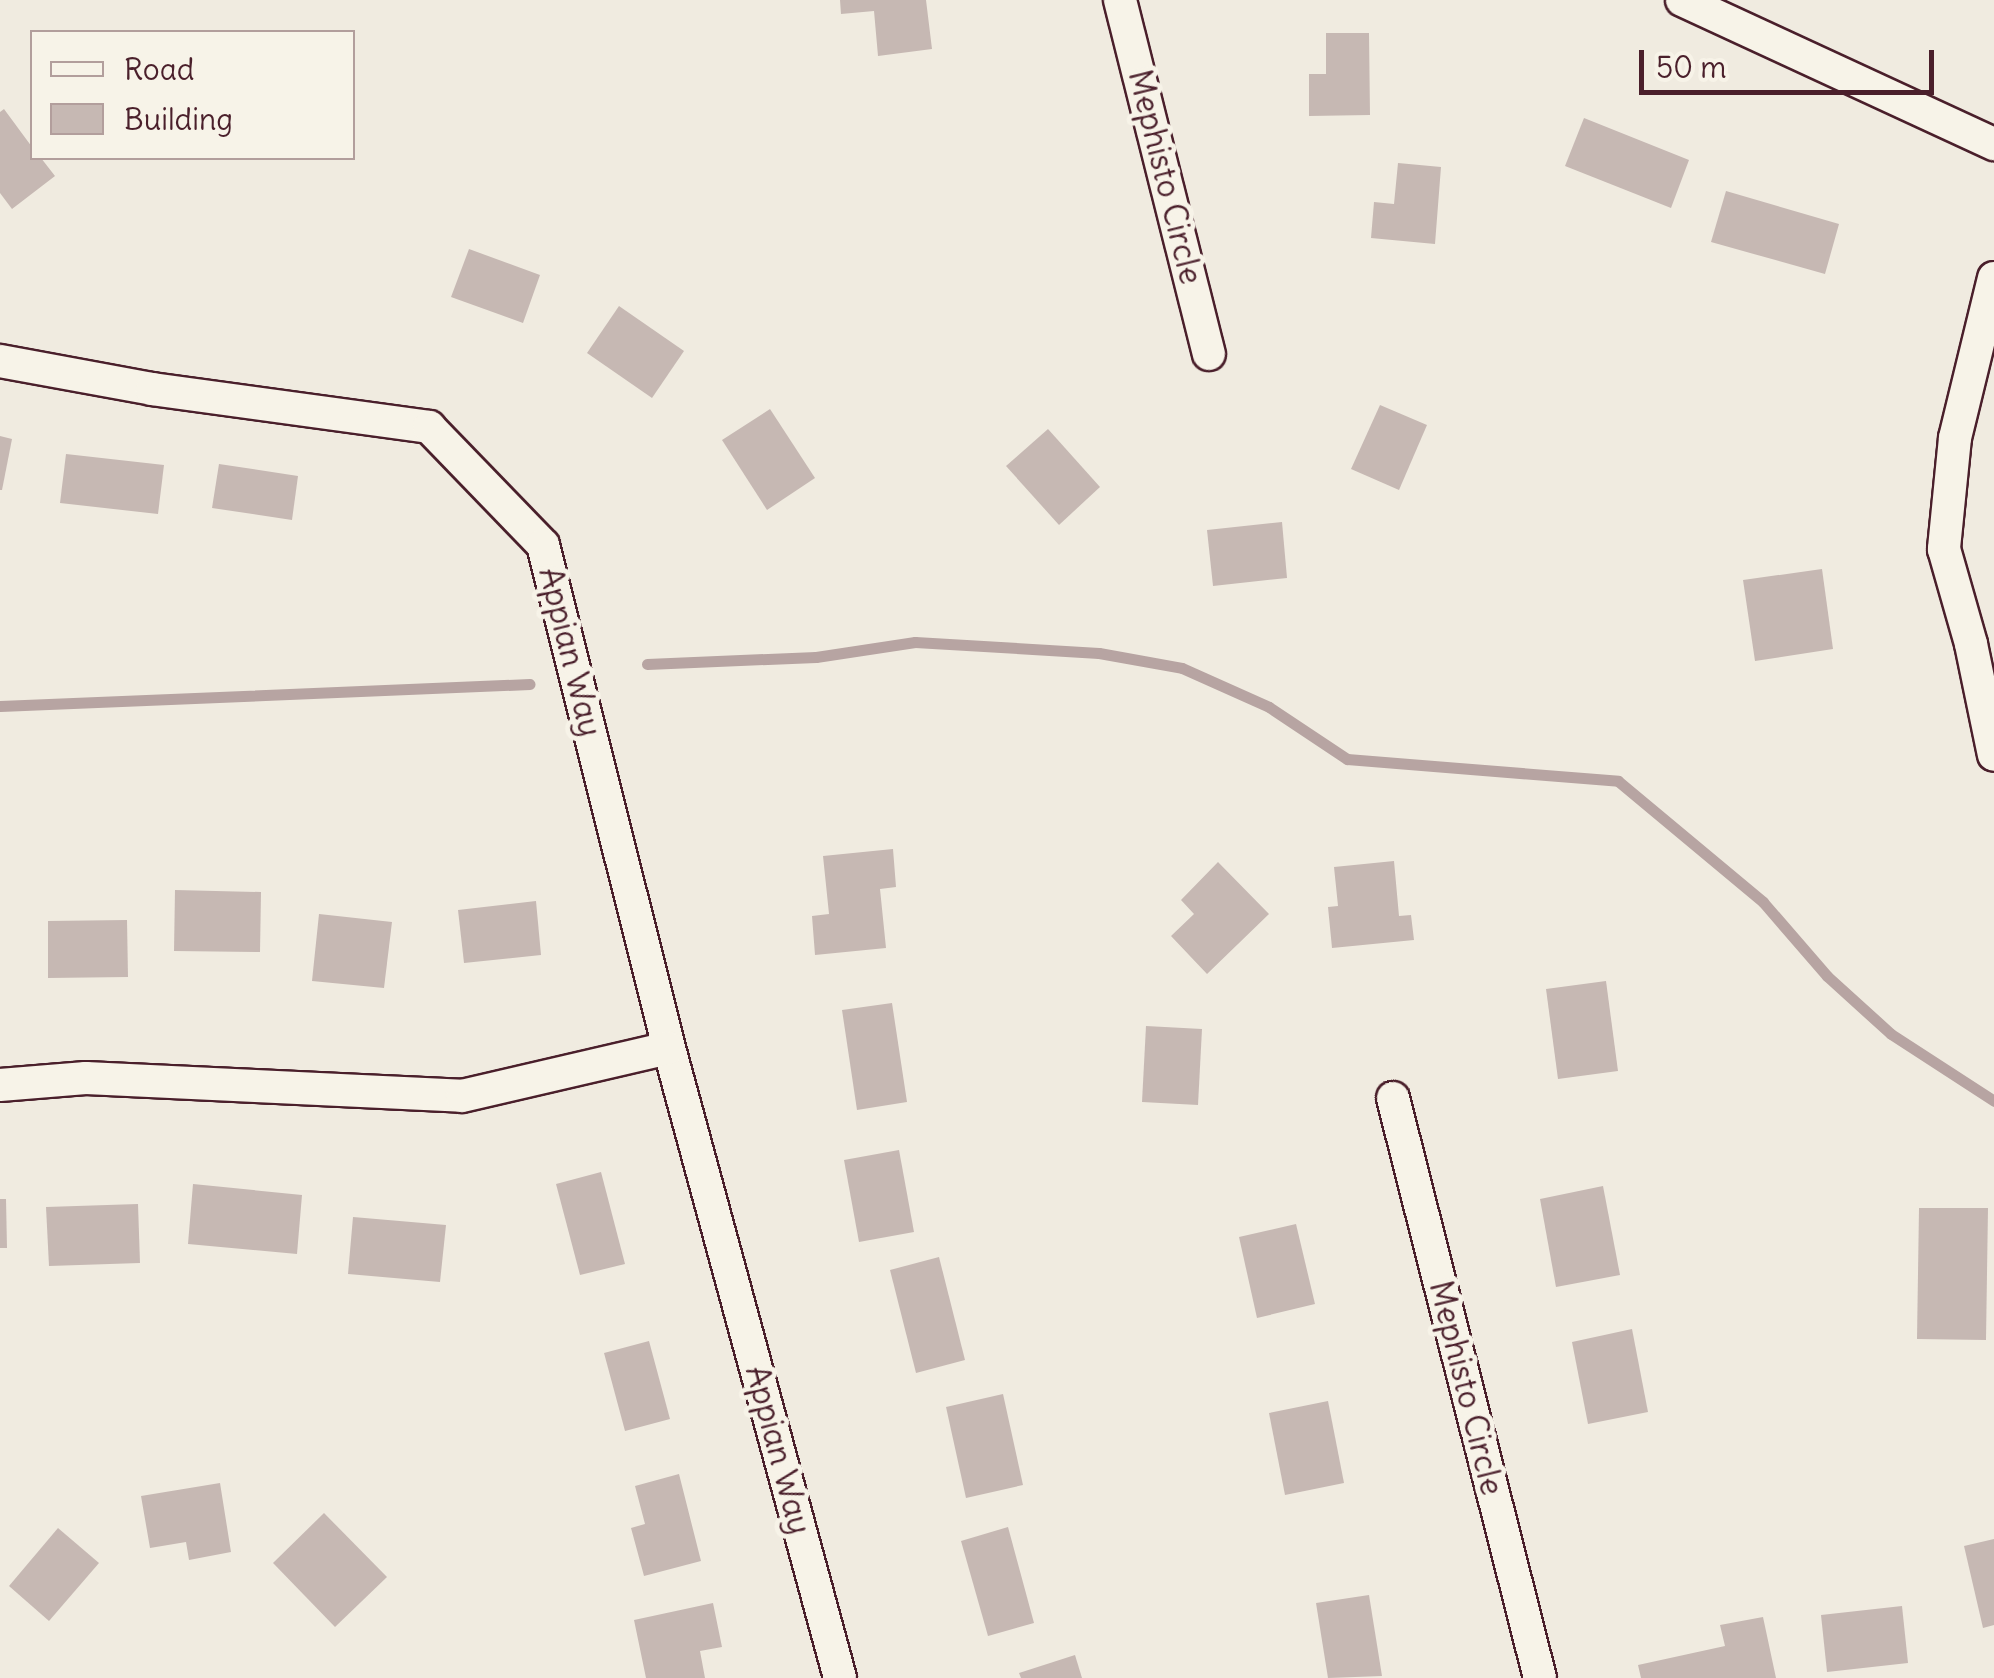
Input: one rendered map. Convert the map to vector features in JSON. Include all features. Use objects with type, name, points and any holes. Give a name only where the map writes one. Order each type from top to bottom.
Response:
[{"type":"street","name":"Mephisto Circle","points":[[1120,0],[1209,354]]},
{"type":"street","points":[[1682,0],[1994,144]]},
{"type":"street","points":[[1994,278],[1955,438],[1944,549],[1971,644],[1994,756]]},
{"type":"street","name":"Appian Way","points":[[0,362],[152,389],[429,426],[543,545],[669,1048],[840,1678]]},
{"type":"street","points":[[0,1086],[86,1078],[462,1096],[669,1048]]},
{"type":"street","name":"Mephisto Circle","points":[[1393,1098],[1540,1678]]},
{"type":"building","points":[[840,0],[926,0],[932,49],[878,56],[874,11],[841,14]]},
{"type":"building","points":[[1326,33],[1369,33],[1370,115],[1309,116],[1309,74],[1326,74]]},
{"type":"building","points":[[4,109],[30,144],[30,160],[43,160],[55,176],[12,209],[0,193],[0,112]]},
{"type":"building","points":[[1584,118],[1689,160],[1671,208],[1565,166]]},
{"type":"building","points":[[1398,163],[1441,167],[1435,244],[1371,238],[1374,202],[1394,204]]},
{"type":"building","points":[[1726,191],[1839,224],[1825,274],[1711,242]]},
{"type":"building","points":[[469,249],[540,275],[523,323],[451,297]]},
{"type":"building","points":[[619,306],[684,351],[652,398],[587,353]]},
{"type":"building","points":[[1380,405],[1427,425],[1399,490],[1351,469]]},
{"type":"building","points":[[770,409],[815,478],[767,510],[722,440]]},
{"type":"building","points":[[1048,429],[1100,487],[1059,525],[1006,466]]},
{"type":"building","points":[[0,436],[12,439],[2,490],[0,490]]},
{"type":"building","points":[[66,454],[164,465],[158,514],[60,503]]},
{"type":"building","points":[[219,464],[298,476],[292,520],[212,508]]},
{"type":"building","points":[[1282,522],[1287,578],[1213,586],[1207,530]]},
{"type":"building","points":[[1822,569],[1833,649],[1755,661],[1743,580]]},
{"type":"building","points":[[893,849],[896,887],[880,889],[886,948],[815,955],[812,916],[829,914],[823,856]]},
{"type":"building","points":[[1394,861],[1399,916],[1411,915],[1414,940],[1332,948],[1328,907],[1338,906],[1334,867]]},
{"type":"building","points":[[1218,862],[1269,914],[1207,974],[1171,936],[1194,914],[1181,900]]},
{"type":"building","points":[[175,890],[261,892],[260,952],[174,951]]},
{"type":"building","points":[[536,901],[541,955],[464,963],[458,910]]},
{"type":"building","points":[[319,914],[392,922],[384,988],[312,981]]},
{"type":"building","points":[[127,920],[128,977],[48,978],[48,921]]},
{"type":"building","points":[[1606,981],[1618,1071],[1558,1079],[1546,989]]},
{"type":"building","points":[[892,1003],[907,1102],[857,1110],[842,1010]]},
{"type":"building","points":[[1146,1026],[1202,1029],[1198,1105],[1142,1102]]},
{"type":"building","points":[[899,1150],[914,1232],[859,1242],[844,1160]]},
{"type":"building","points":[[601,1172],[625,1264],[580,1275],[556,1184]]},
{"type":"building","points":[[193,1184],[302,1195],[297,1254],[188,1244]]},
{"type":"building","points":[[1603,1186],[1620,1275],[1556,1287],[1540,1199]]},
{"type":"building","points":[[0,1199],[6,1199],[7,1248],[0,1248]]},
{"type":"building","points":[[138,1204],[140,1263],[49,1266],[46,1207]]},
{"type":"building","points":[[1919,1208],[1988,1208],[1986,1340],[1917,1339]]},
{"type":"building","points":[[353,1217],[446,1225],[440,1282],[348,1274]]},
{"type":"building","points":[[1296,1224],[1315,1304],[1257,1318],[1239,1237]]},
{"type":"building","points":[[939,1257],[965,1360],[916,1373],[890,1270]]},
{"type":"building","points":[[1632,1329],[1648,1412],[1588,1424],[1572,1342]]},
{"type":"building","points":[[649,1341],[670,1419],[625,1431],[604,1353]]},
{"type":"building","points":[[1003,1394],[1023,1485],[966,1498],[946,1407]]},
{"type":"building","points":[[1328,1401],[1344,1483],[1285,1495],[1269,1413]]},
{"type":"building","points":[[679,1474],[701,1561],[644,1576],[631,1528],[645,1524],[635,1486]]},
{"type":"building","points":[[220,1483],[231,1552],[189,1560],[186,1542],[150,1548],[141,1496]]},
{"type":"building","points":[[324,1513],[387,1577],[335,1627],[273,1563]]},
{"type":"building","points":[[1008,1527],[1034,1623],[988,1636],[961,1541]]},
{"type":"building","points":[[58,1528],[99,1563],[49,1621],[9,1586]]},
{"type":"building","points":[[1994,1539],[1994,1625],[1983,1628],[1964,1546]]},
{"type":"building","points":[[1369,1595],[1382,1676],[1328,1678],[1316,1603]]},
{"type":"building","points":[[713,1603],[722,1647],[700,1651],[705,1678],[646,1678],[634,1620]]},
{"type":"building","points":[[1902,1606],[1908,1663],[1827,1672],[1821,1615]]},
{"type":"building","points":[[1763,1617],[1776,1678],[1641,1678],[1638,1665],[1725,1646],[1720,1625]]},
{"type":"building","points":[[1075,1655],[1082,1678],[1021,1678],[1019,1673]]},
{"type":"waterway","points":[[647,664],[816,657],[915,642],[1099,653],[1182,668],[1269,707],[1347,759],[1618,781],[1763,902],[1827,976],[1891,1034],[1994,1101]]},
{"type":"waterway","points":[[0,706],[530,684]]}]
